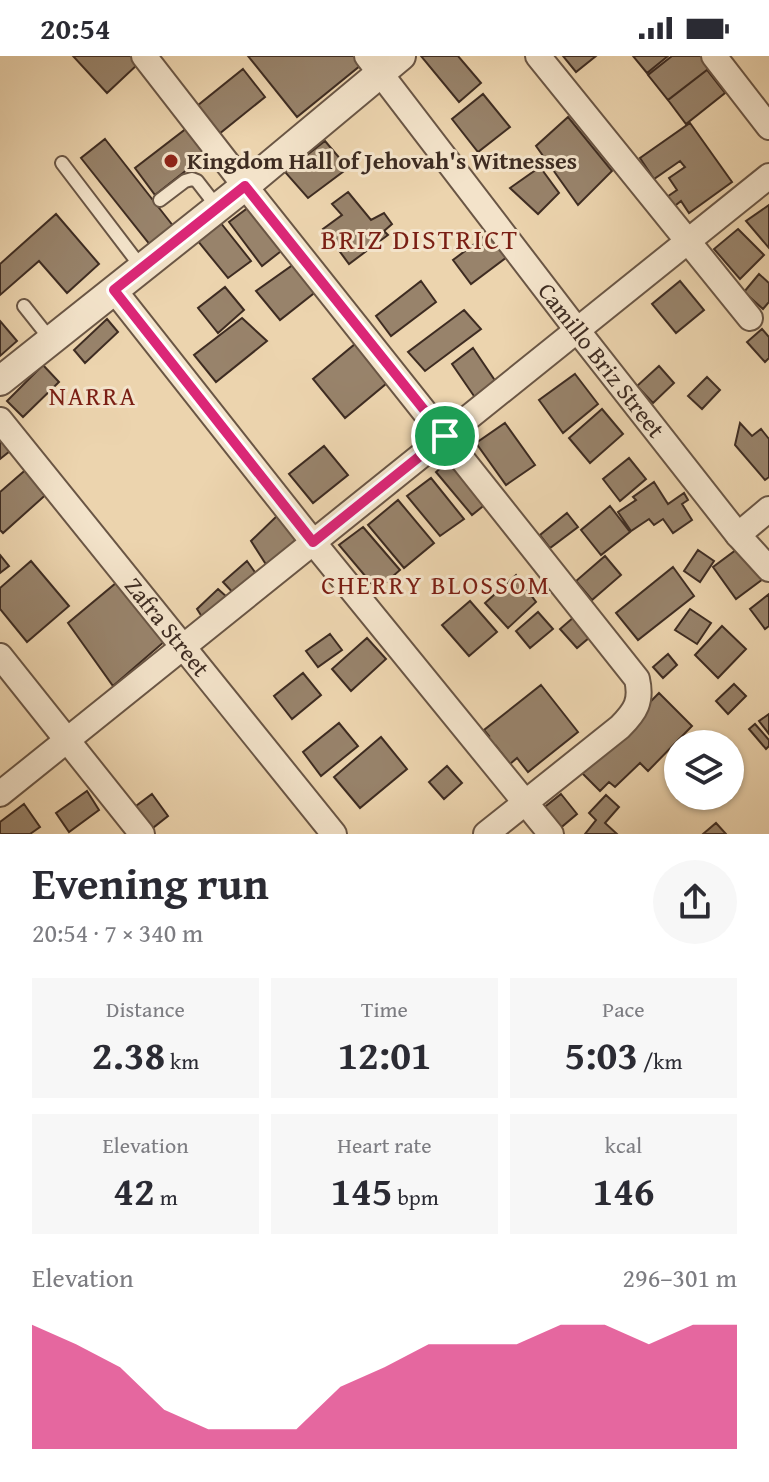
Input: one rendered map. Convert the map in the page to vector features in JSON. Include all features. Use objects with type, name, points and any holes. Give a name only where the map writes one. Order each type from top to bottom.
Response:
[{"type":"street","points":[[144,56],[637,679],[640,691],[638,704],[620,727],[486,834]]},
{"type":"street","points":[[538,56],[750,318]]},
{"type":"street","points":[[714,56],[769,127]]},
{"type":"street","points":[[0,381],[245,186],[383,62]]},
{"type":"street","name":"Camillo Briz Street","points":[[383,62],[577,330],[738,535],[769,569]]},
{"type":"street","points":[[0,794],[769,176]]},
{"type":"street","points":[[114,290],[313,542],[551,834]]},
{"type":"street","name":"Zafra Street","points":[[0,420],[334,834]]},
{"type":"street","points":[[738,535],[769,509]]},
{"type":"street","points":[[0,656],[142,834]]},
{"type":"lane","points":[[62,163],[142,268]]},
{"type":"lane","points":[[160,200],[192,179],[218,208]]},
{"type":"lane","points":[[24,306],[51,340]]},
{"type":"building","points":[[73,56],[131,56],[138,64],[107,93]]},
{"type":"building","points":[[248,56],[354,56],[361,65],[297,117]]},
{"type":"building","points":[[421,56],[458,56],[481,83],[459,102]]},
{"type":"building","points":[[563,56],[596,56],[576,72]]},
{"type":"building","points":[[633,56],[668,56],[647,73]]},
{"type":"building","points":[[672,56],[704,56],[712,66],[668,100],[648,75]]},
{"type":"building","points":[[243,69],[265,97],[219,134],[197,106]]},
{"type":"building","points":[[707,70],[725,93],[686,124],[668,100]]},
{"type":"building","points":[[483,94],[510,127],[478,152],[452,119]]},
{"type":"building","points":[[568,117],[612,171],[578,205],[536,146]]},
{"type":"building","points":[[690,123],[732,182],[689,213],[681,201],[671,209],[664,199],[677,190],[669,178],[685,167],[680,161],[654,179],[640,158]]},
{"type":"building","name":"Kingdom Hall of Jehovah's Witnesses","points":[[187,128],[207,154],[155,195],[135,168]]},
{"type":"building","points":[[105,139],[174,227],[151,246],[81,158]]},
{"type":"building","points":[[325,141],[348,168],[308,198],[285,172]]},
{"type":"building","points":[[540,167],[559,193],[538,214],[510,188]]},
{"type":"building","points":[[348,192],[371,220],[384,213],[392,224],[384,231],[388,235],[349,264],[323,229],[342,215],[332,204]]},
{"type":"building","points":[[253,204],[285,248],[262,266],[229,222]]},
{"type":"building","points":[[769,205],[769,248],[746,221]]},
{"type":"building","points":[[56,214],[99,264],[67,293],[39,261],[0,295],[0,264]]},
{"type":"building","points":[[220,222],[251,261],[228,278],[197,240]]},
{"type":"building","points":[[738,229],[764,255],[740,279],[714,249]]},
{"type":"building","points":[[493,230],[511,254],[471,284],[453,260]]},
{"type":"building","points":[[297,262],[318,290],[280,320],[256,291]]},
{"type":"building","points":[[759,274],[769,283],[769,302],[763,309],[744,292]]},
{"type":"building","points":[[421,281],[436,302],[391,336],[376,316]]},
{"type":"building","points":[[680,281],[704,310],[676,333],[652,304]]},
{"type":"building","points":[[225,287],[244,310],[218,333],[198,308]]},
{"type":"building","points":[[464,310],[481,329],[425,371],[408,352]]},
{"type":"building","points":[[242,318],[267,341],[216,382],[194,355]]},
{"type":"building","points":[[107,319],[118,332],[85,363],[74,350]]},
{"type":"building","points":[[0,321],[17,341],[0,356]]},
{"type":"building","points":[[762,329],[769,337],[769,358],[765,362],[747,342]]},
{"type":"building","points":[[361,339],[393,378],[345,418],[313,379]]},
{"type":"building","points":[[473,348],[498,385],[476,399],[452,364]]},
{"type":"building","points":[[43,365],[59,382],[23,417],[7,401]]},
{"type":"building","points":[[659,366],[674,383],[653,403],[637,386]]},
{"type":"building","points":[[575,374],[598,404],[563,433],[539,400]]},
{"type":"building","points":[[707,377],[720,390],[702,409],[688,396]]},
{"type":"building","points":[[602,409],[623,434],[590,463],[569,438]]},
{"type":"building","points":[[505,423],[535,465],[506,485],[476,443]]},
{"type":"building","points":[[740,423],[752,436],[761,429],[769,439],[769,477],[765,480],[735,445]]},
{"type":"building","points":[[0,429],[15,447],[0,459]]},
{"type":"building","points":[[324,446],[348,475],[313,503],[289,474]]},
{"type":"building","points":[[456,455],[492,499],[472,515],[436,472]]},
{"type":"building","points":[[629,458],[646,479],[620,501],[603,479]]},
{"type":"building","points":[[29,467],[50,491],[3,533],[0,530],[0,492]]},
{"type":"building","points":[[431,478],[464,519],[440,536],[407,496]]},
{"type":"building","points":[[654,482],[668,504],[684,493],[688,500],[682,504],[692,520],[673,533],[663,519],[654,525],[649,519],[631,531],[618,512]]},
{"type":"building","points":[[398,500],[434,543],[404,568],[368,525]]},
{"type":"building","points":[[610,506],[630,532],[601,555],[581,530]]},
{"type":"building","points":[[281,512],[299,537],[267,566],[251,541]]},
{"type":"building","points":[[567,513],[578,527],[550,548],[540,535]]},
{"type":"building","points":[[363,527],[400,570],[377,590],[339,545]]},
{"type":"building","points":[[740,547],[763,579],[736,599],[713,567]]},
{"type":"building","points":[[698,550],[714,561],[700,582],[684,571]]},
{"type":"building","points":[[0,555],[9,566],[0,573]]},
{"type":"building","points":[[605,556],[621,575],[592,600],[576,581]]},
{"type":"building","points":[[31,561],[69,606],[27,642],[0,609],[0,588]]},
{"type":"building","points":[[247,561],[257,575],[237,597],[223,582]]},
{"type":"building","points":[[673,567],[694,596],[638,640],[616,613]]},
{"type":"building","points":[[516,575],[536,602],[508,628],[485,603]]},
{"type":"building","points":[[116,583],[165,641],[113,686],[68,623]]},
{"type":"building","points":[[218,589],[228,598],[204,620],[197,609]]},
{"type":"building","points":[[769,594],[769,626],[765,629],[750,609]]},
{"type":"building","points":[[470,601],[497,632],[469,656],[442,625]]},
{"type":"building","points":[[690,609],[711,623],[697,644],[675,630]]},
{"type":"building","points":[[538,612],[553,629],[530,648],[516,631]]},
{"type":"building","points":[[574,617],[590,637],[577,648],[560,629]]},
{"type":"building","points":[[722,626],[746,649],[718,678],[695,655]]},
{"type":"building","points":[[330,634],[342,650],[318,667],[306,651]]},
{"type":"building","points":[[367,638],[386,659],[351,691],[332,669]]},
{"type":"building","points":[[668,654],[677,665],[663,678],[653,667]]},
{"type":"building","points":[[303,673],[321,695],[292,719],[274,696]]},
{"type":"building","points":[[734,684],[746,696],[728,714],[716,701]]},
{"type":"building","points":[[541,685],[578,732],[528,772],[517,758],[510,764],[496,746],[492,749],[484,739],[489,736],[484,730]]},
{"type":"building","points":[[659,693],[692,726],[688,730],[664,730],[664,755],[648,771],[640,763],[615,787],[609,782],[600,791],[581,772]]},
{"type":"building","points":[[769,714],[769,734],[759,721]]},
{"type":"building","points":[[339,723],[358,746],[321,776],[303,752]]},
{"type":"building","points":[[755,724],[769,740],[766,749],[749,729]]},
{"type":"building","points":[[381,737],[407,769],[360,808],[334,777]]},
{"type":"building","points":[[447,766],[462,783],[444,799],[429,782]]},
{"type":"building","points":[[87,791],[99,810],[69,832],[56,813]]},
{"type":"building","points":[[152,794],[168,816],[149,831],[132,809]]},
{"type":"building","points":[[561,794],[577,814],[558,830],[541,810]]},
{"type":"building","points":[[606,795],[619,807],[605,823],[617,834],[585,834],[596,820],[589,813]]},
{"type":"building","points":[[24,804],[40,827],[30,834],[0,834],[0,822]]},
{"type":"building","points":[[716,823],[726,834],[703,834]]},
{"type":"place","name":"Kingdom Hall of Jehovah's Witnesses","points":[[171,161]]},
{"type":"district","name":"BRIZ DISTRICT","points":[[420,239]]},
{"type":"district","name":"NARRA","points":[[93,396]]},
{"type":"district","name":"CHERRY BLOSSOM","points":[[436,585]]},
{"type":"route","points":[[245,186],[445,436],[313,542],[114,290],[245,186]]}]
